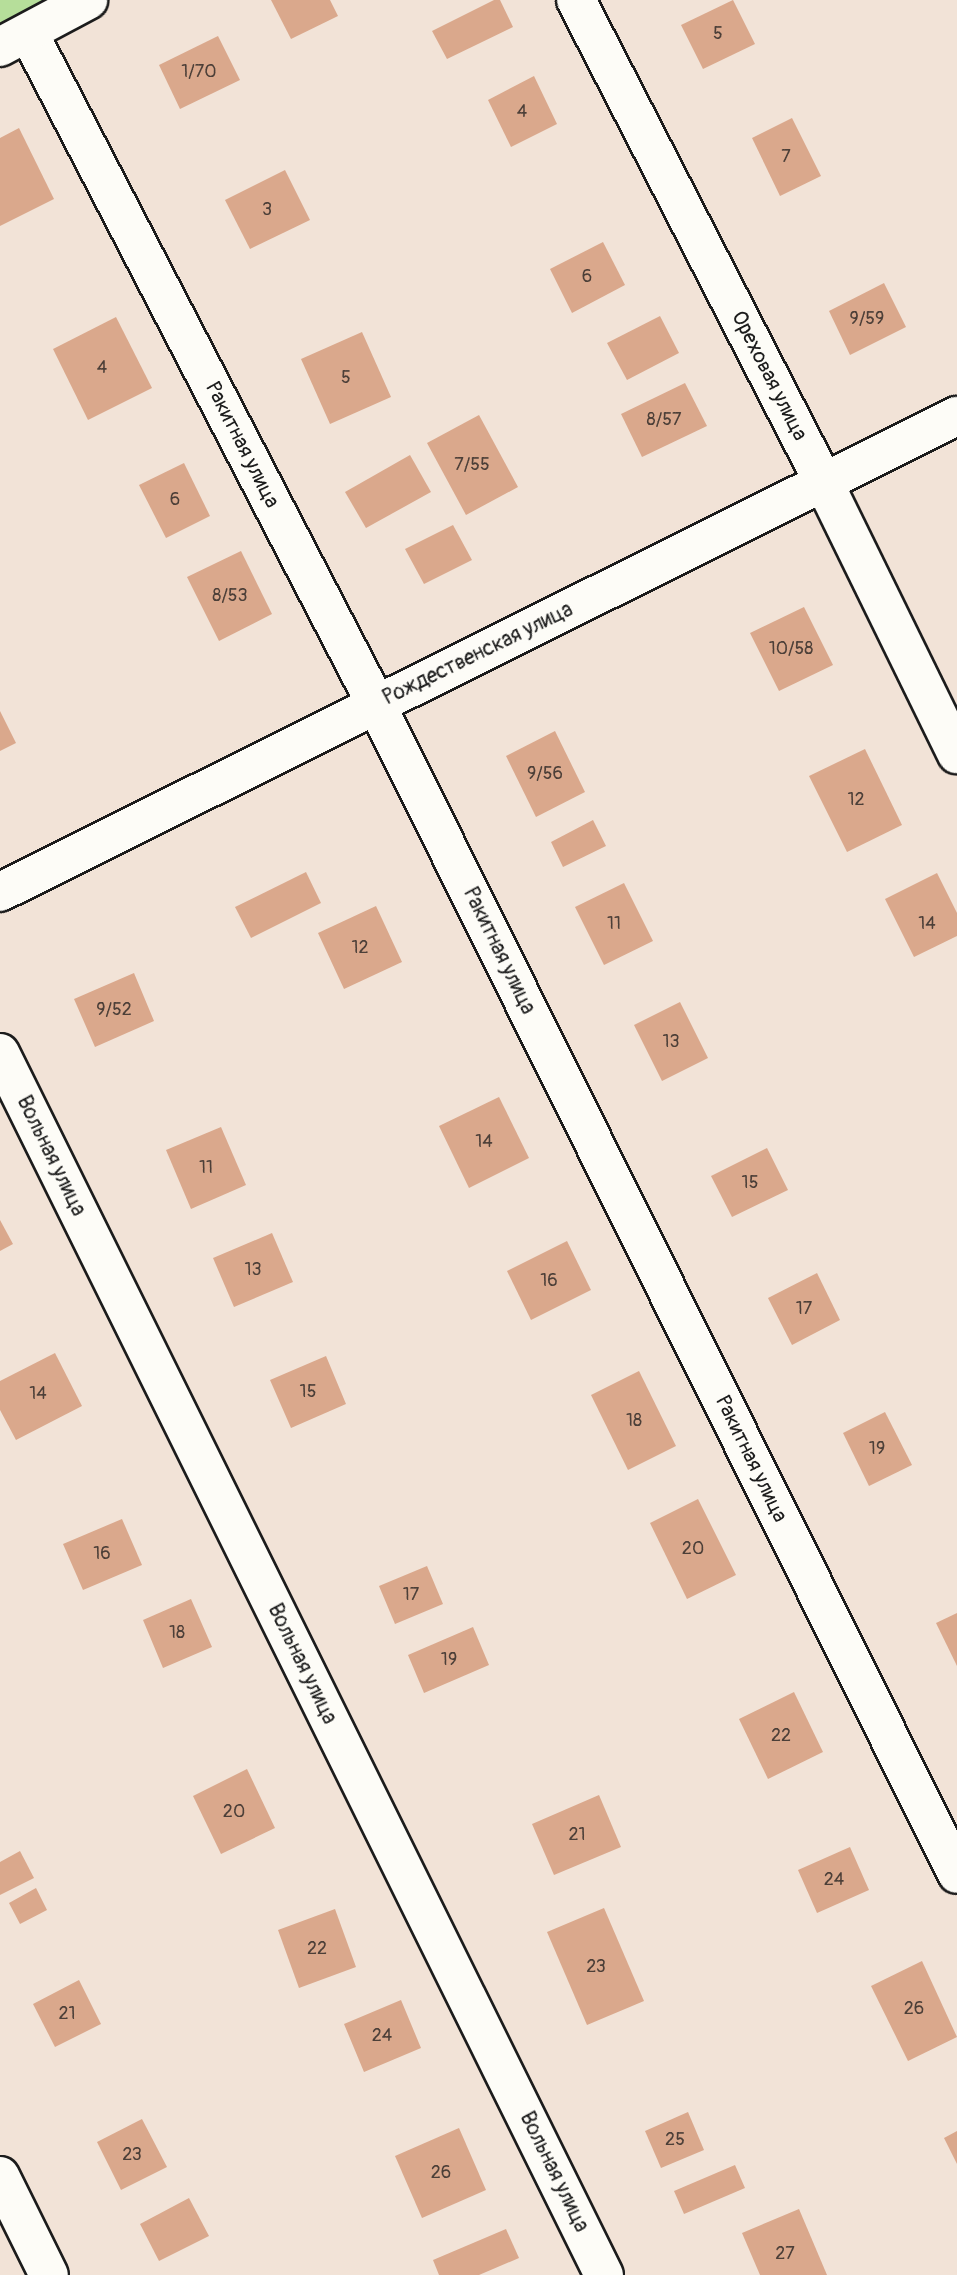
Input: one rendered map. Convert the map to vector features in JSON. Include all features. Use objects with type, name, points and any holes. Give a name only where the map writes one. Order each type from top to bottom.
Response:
[{"type":"street","points":[[15,41],[88,0]]},
{"type":"street","name":"Ореховая улица","points":[[576,0],[824,483],[957,754]]},
{"type":"street","name":"Ракитная улица","points":[[15,41],[376,704],[957,1874]]},
{"type":"street","name":"Рождественская улица","points":[[0,892],[957,416]]},
{"type":"street","name":"Вольная улица","points":[[0,1054],[604,2275]]},
{"type":"street","points":[[0,2176],[49,2275]]},
{"type":"green space","points":[[0,0],[50,0],[0,26]]},
{"type":"building","points":[[271,0],[330,0],[338,16],[291,39]]},
{"type":"building","points":[[494,0],[500,0],[513,27],[447,59],[432,31]]},
{"type":"building","points":[[733,0],[755,44],[703,69],[681,25]]},
{"type":"building","points":[[218,36],[240,80],[180,109],[159,65]]},
{"type":"building","points":[[534,76],[557,124],[511,147],[488,100]]},
{"type":"building","points":[[792,118],[821,176],[780,196],[752,138]]},
{"type":"building","points":[[19,128],[54,199],[0,226],[0,138]]},
{"type":"building","points":[[285,170],[310,220],[250,249],[225,200]]},
{"type":"building","points":[[603,242],[625,285],[572,313],[550,269]]},
{"type":"building","points":[[884,283],[906,327],[850,355],[829,311]]},
{"type":"building","points":[[660,316],[679,353],[627,380],[607,343]]},
{"type":"building","points":[[116,317],[152,388],[88,420],[53,349]]},
{"type":"building","points":[[362,332],[391,397],[330,424],[301,359]]},
{"type":"building","points":[[685,383],[707,426],[642,457],[621,414]]},
{"type":"building","points":[[479,415],[518,487],[466,515],[427,443]]},
{"type":"building","points":[[410,455],[431,492],[366,528],[345,492]]},
{"type":"building","points":[[184,463],[210,516],[166,538],[139,485]]},
{"type":"building","points":[[453,525],[472,560],[424,584],[405,549]]},
{"type":"building","points":[[241,551],[272,614],[219,641],[187,577]]},
{"type":"building","points":[[804,607],[833,665],[779,691],[750,633]]},
{"type":"building","points":[[0,711],[16,743],[0,751]]},
{"type":"building","points":[[555,731],[585,792],[536,817],[506,756]]},
{"type":"building","points":[[865,749],[902,825],[847,852],[809,776]]},
{"type":"building","points":[[593,820],[606,846],[563,867],[551,842]]},
{"type":"building","points":[[306,872],[321,903],[251,938],[235,907]]},
{"type":"building","points":[[937,873],[957,913],[957,936],[914,957],[885,899]]},
{"type":"building","points":[[624,883],[653,941],[604,965],[575,907]]},
{"type":"building","points":[[376,906],[402,962],[344,989],[318,933]]},
{"type":"building","points":[[134,973],[154,1021],[95,1047],[74,999]]},
{"type":"building","points":[[680,1002],[708,1058],[662,1081],[634,1025]]},
{"type":"building","points":[[499,1097],[529,1158],[469,1188],[439,1126]]},
{"type":"building","points":[[221,1127],[246,1185],[191,1209],[166,1150]]},
{"type":"building","points":[[767,1148],[788,1190],[732,1217],[711,1176]]},
{"type":"building","points":[[0,1220],[13,1244],[0,1251]]},
{"type":"building","points":[[272,1233],[293,1282],[234,1307],[213,1258]]},
{"type":"building","points":[[567,1241],[591,1290],[531,1320],[507,1271]]},
{"type":"building","points":[[817,1273],[840,1320],[792,1345],[768,1298]]},
{"type":"building","points":[[55,1353],[82,1406],[16,1440],[0,1410],[0,1381]]},
{"type":"building","points":[[326,1356],[346,1404],[291,1428],[270,1380]]},
{"type":"building","points":[[639,1371],[676,1446],[628,1470],[591,1395]]},
{"type":"building","points":[[885,1412],[912,1465],[869,1486],[843,1433]]},
{"type":"building","points":[[698,1499],[736,1575],[687,1599],[650,1523]]},
{"type":"building","points":[[122,1519],[142,1565],[83,1590],[63,1544]]},
{"type":"building","points":[[427,1566],[443,1604],[395,1624],[379,1586]]},
{"type":"building","points":[[191,1599],[212,1647],[163,1668],[143,1620]]},
{"type":"building","points":[[957,1613],[957,1666],[936,1623]]},
{"type":"building","points":[[473,1627],[489,1665],[424,1693],[408,1655]]},
{"type":"building","points":[[794,1692],[823,1752],[768,1779],[739,1719]]},
{"type":"building","points":[[247,1769],[275,1828],[221,1854],[193,1796]]},
{"type":"building","points":[[599,1795],[621,1847],[554,1875],[532,1824]]},
{"type":"building","points":[[850,1847],[869,1890],[817,1913],[798,1870]]},
{"type":"building","points":[[20,1851],[34,1878],[0,1895],[0,1862]]},
{"type":"building","points":[[36,1888],[47,1910],[20,1924],[9,1903]]},
{"type":"building","points":[[604,1908],[644,2001],[587,2025],[547,1932]]},
{"type":"building","points":[[335,1909],[356,1967],[299,1988],[278,1930]]},
{"type":"building","points":[[922,1961],[957,2037],[908,2061],[871,1986]]},
{"type":"building","points":[[79,1980],[101,2024],[55,2047],[33,2004]]},
{"type":"building","points":[[401,2000],[421,2048],[364,2072],[344,2024]]},
{"type":"building","points":[[688,2112],[704,2150],[661,2168],[645,2131]]},
{"type":"building","points":[[142,2119],[167,2167],[121,2190],[97,2142]]},
{"type":"building","points":[[459,2128],[486,2190],[422,2218],[395,2156]]},
{"type":"building","points":[[957,2131],[957,2164],[944,2138]]},
{"type":"building","points":[[735,2165],[745,2188],[684,2214],[674,2191]]},
{"type":"building","points":[[189,2198],[209,2236],[159,2261],[140,2224]]},
{"type":"building","points":[[799,2209],[827,2275],[760,2275],[742,2233]]},
{"type":"building","points":[[506,2229],[519,2258],[479,2275],[439,2275],[433,2260]]}]
